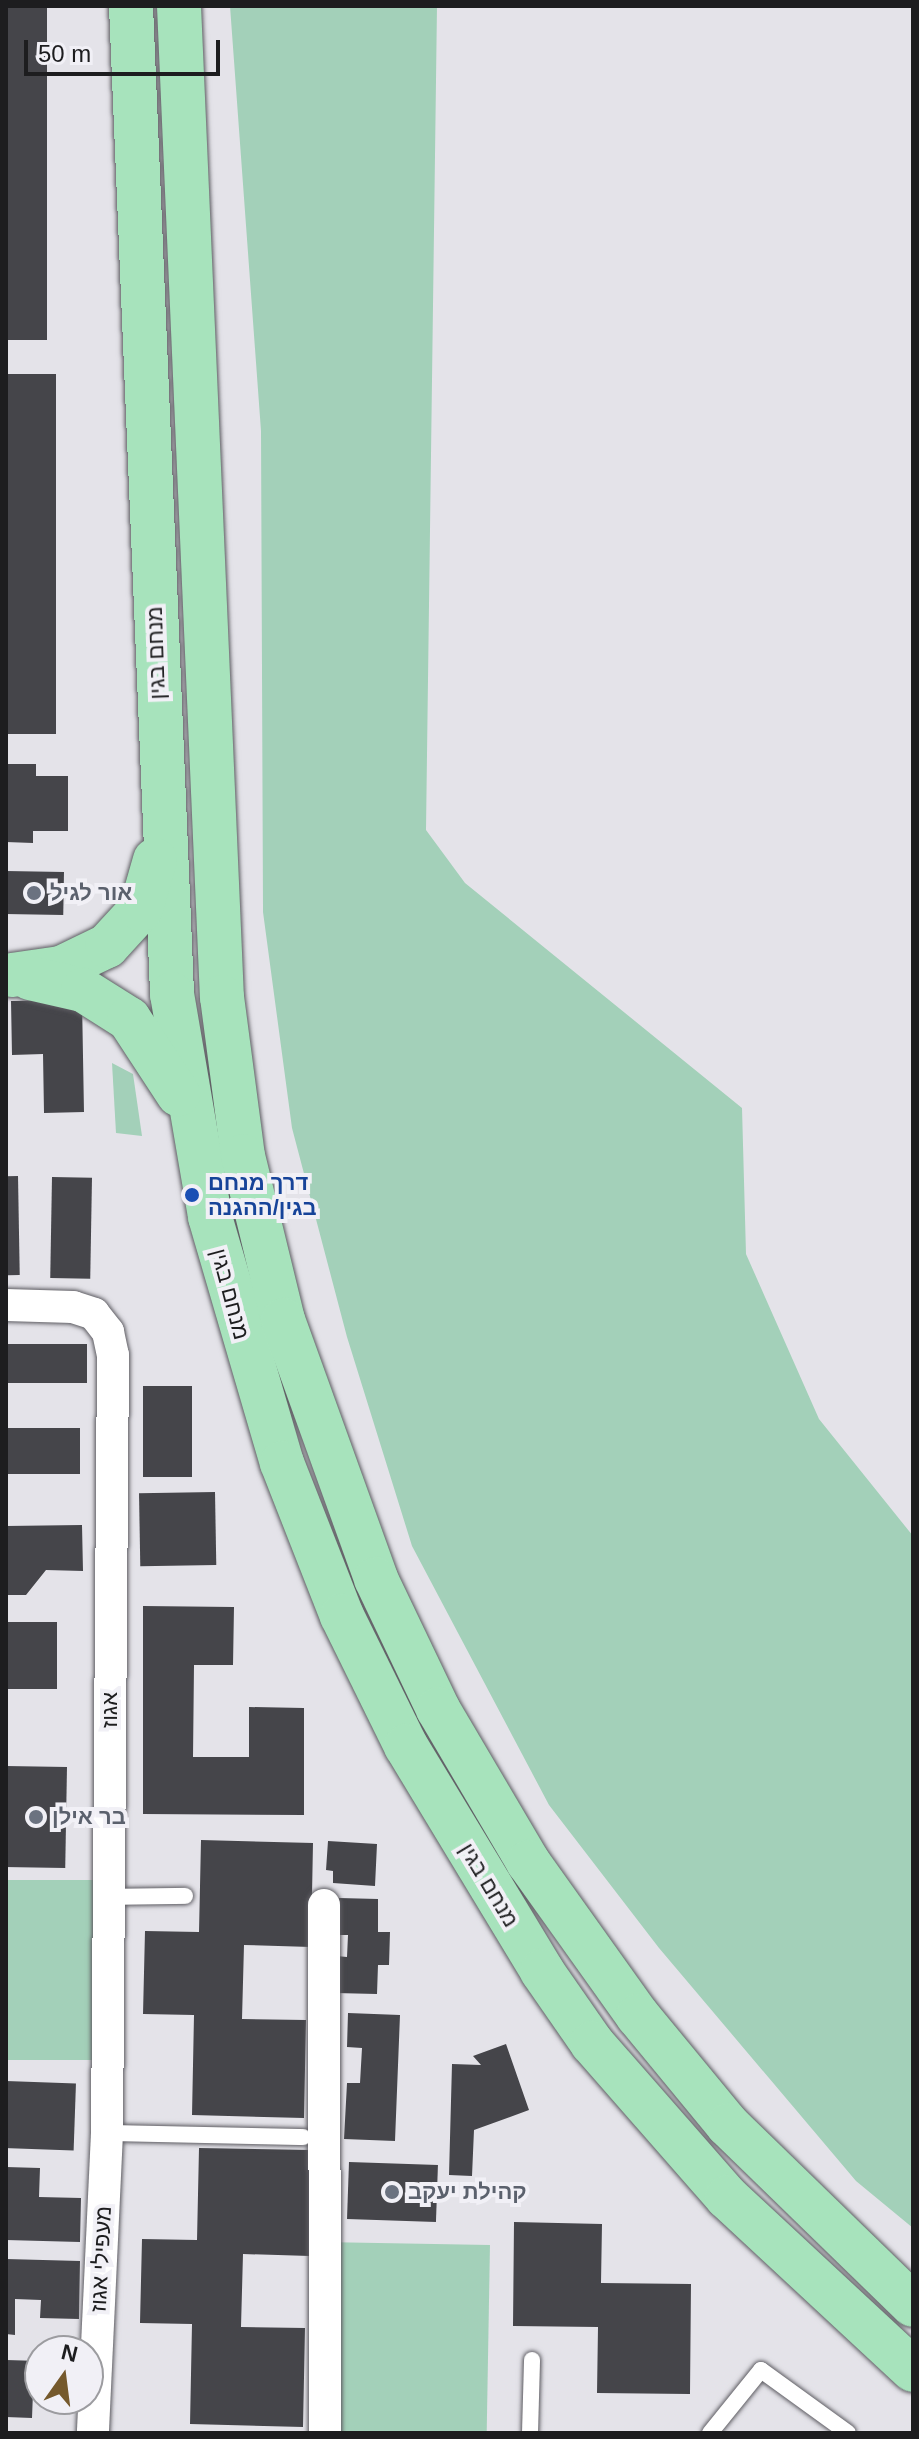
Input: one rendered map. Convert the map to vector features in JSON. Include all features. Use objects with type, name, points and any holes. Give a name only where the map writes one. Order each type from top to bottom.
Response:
[{"type":"main road","name":"מנחם בגין","points":[[131,6],[170,969],[190,1122],[228,1294],[282,1463],[342,1616],[406,1746],[518,1933],[592,2043],[727,2197],[913,2370]]},
{"type":"main road","name":"מנחם בגין","points":[[179,6],[222,997],[243,1156],[283,1320],[376,1579],[438,1709],[528,1862],[638,2016],[728,2125],[913,2305]]},
{"type":"main road","points":[[162,798],[148,889],[123,933],[61,968],[12,975],[83,990],[129,1019],[171,1081],[190,1122]]},
{"type":"street","name":"אגוז","points":[[6,1305],[73,1307],[94,1314],[108,1332],[113,1355],[107,2133]]},
{"type":"street","points":[[324,1905],[325,2433]]},
{"type":"street","name":"מעפילי אגוז","points":[[93,2433],[107,2133]]},
{"type":"lane","points":[[109,1897],[185,1896]]},
{"type":"lane","points":[[107,2133],[303,2137]]},
{"type":"lane","points":[[530,2433],[532,2360]]},
{"type":"lane","points":[[710,2433],[761,2370],[848,2433]]},
{"type":"green space","points":[[230,6],[437,6],[426,830],[465,883],[742,1108],[746,1254],[819,1419],[913,1536],[913,2228],[856,2181],[659,1948],[549,1805],[412,1546],[347,1337],[292,1128],[263,912],[261,431]]},
{"type":"green space","points":[[112,1063],[133,1074],[142,1136],[116,1133]]},
{"type":"green space","points":[[6,1880],[102,1880],[102,2060],[6,2060]]},
{"type":"green space","points":[[322,2242],[490,2245],[487,2433],[319,2433]]},
{"type":"building","points":[[6,6],[47,6],[47,340],[6,340]]},
{"type":"building","points":[[6,374],[56,374],[56,734],[6,734]]},
{"type":"building","points":[[6,764],[36,764],[36,776],[68,776],[68,831],[33,831],[33,843],[6,842]]},
{"type":"building","name":"אור לגיל","points":[[6,871],[64,872],[63,915],[6,914]]},
{"type":"building","points":[[82,1000],[84,1112],[44,1113],[43,1054],[12,1055],[11,1001]]},
{"type":"building","points":[[6,1176],[18,1176],[20,1275],[8,1275]]},
{"type":"building","points":[[52,1177],[92,1178],[90,1279],[50,1278]]},
{"type":"building","points":[[6,1344],[87,1344],[87,1383],[6,1383]]},
{"type":"building","points":[[143,1386],[192,1386],[192,1477],[143,1477]]},
{"type":"building","points":[[6,1428],[80,1428],[80,1474],[6,1474]]},
{"type":"building","points":[[215,1492],[216,1565],[140,1566],[139,1493]]},
{"type":"building","points":[[82,1525],[83,1571],[46,1570],[26,1595],[6,1595],[6,1526]]},
{"type":"building","points":[[143,1606],[234,1607],[233,1665],[194,1665],[193,1757],[249,1757],[249,1707],[304,1708],[304,1815],[143,1814]]},
{"type":"building","points":[[6,1622],[57,1622],[57,1689],[6,1689]]},
{"type":"building","name":"בר אילן","points":[[6,1766],[67,1767],[65,1868],[6,1867]]},
{"type":"building","points":[[201,1840],[313,1843],[311,1947],[244,1945],[242,2019],[306,2020],[304,2118],[192,2115],[194,2015],[143,2014],[145,1931],[199,1932]]},
{"type":"building","points":[[328,1841],[377,1844],[375,1886],[333,1883],[333,1871],[326,1870]]},
{"type":"building","points":[[339,1898],[378,1899],[378,1932],[390,1932],[389,1965],[378,1965],[377,1994],[335,1993],[336,1956],[347,1957],[348,1935],[339,1935]]},
{"type":"building","points":[[348,2013],[400,2015],[395,2141],[344,2139],[347,2083],[360,2083],[362,2048],[347,2047]]},
{"type":"building","points":[[506,2044],[529,2110],[474,2130],[472,2176],[449,2175],[452,2064],[481,2065],[473,2056]]},
{"type":"building","points":[[6,2081],[76,2083],[74,2150],[6,2148]]},
{"type":"building","points":[[199,2148],[312,2150],[310,2256],[243,2254],[241,2327],[305,2328],[303,2427],[190,2424],[192,2324],[140,2323],[142,2239],[197,2240]]},
{"type":"building","name":"קהילת יעקב","points":[[349,2162],[438,2165],[436,2222],[347,2219]]},
{"type":"building","points":[[6,2167],[40,2168],[39,2197],[81,2198],[80,2242],[6,2240]]},
{"type":"building","points":[[514,2222],[602,2224],[601,2283],[691,2284],[690,2394],[597,2393],[598,2327],[513,2326]]},
{"type":"building","points":[[6,2259],[80,2261],[79,2319],[40,2318],[41,2300],[15,2299],[15,2335],[6,2334]]},
{"type":"building","points":[[6,2360],[24,2361],[24,2415],[32,2415],[32,2418],[6,2417]]},
{"type":"place","name":"אור לגיל","points":[[34,893]]},
{"type":"place","name":"דרך מנחם בגין/ההגנה","points":[[192,1195]]},
{"type":"place","name":"בר אילן","points":[[36,1817]]},
{"type":"place","name":"קהילת יעקב","points":[[392,2192]]}]
